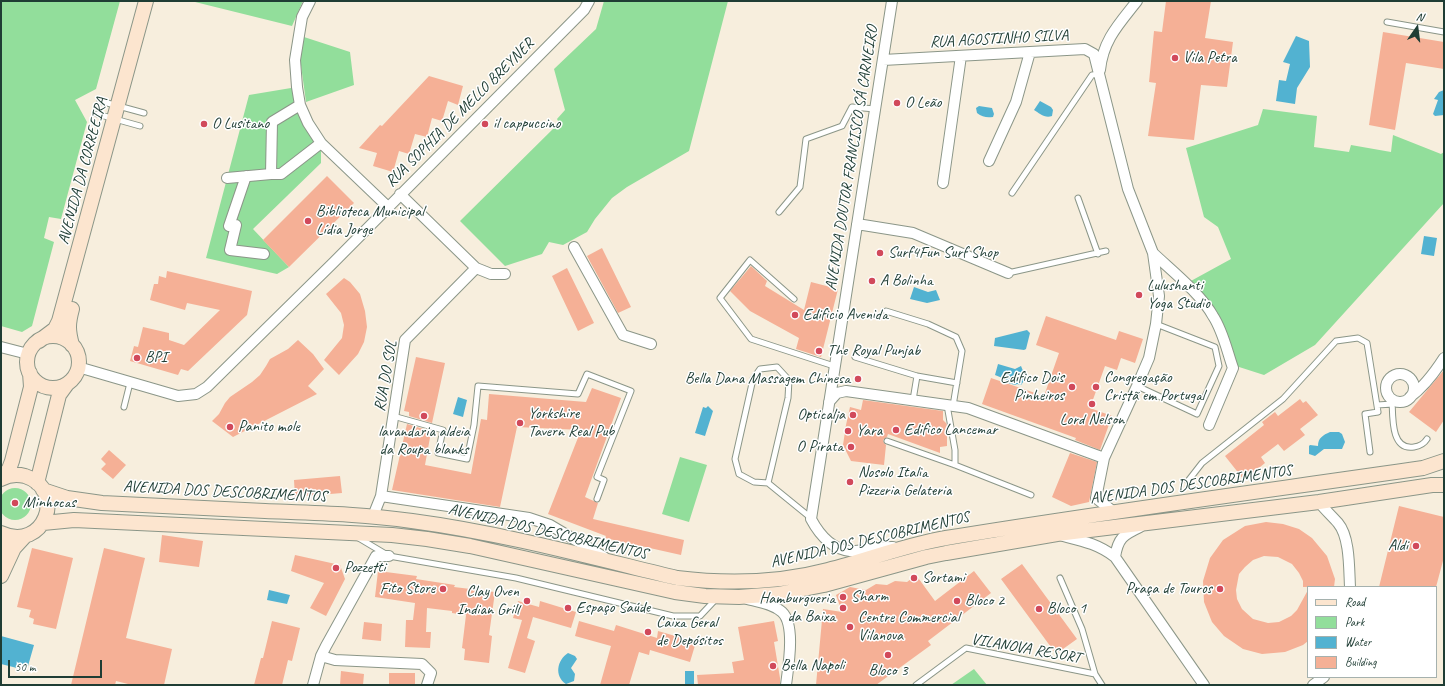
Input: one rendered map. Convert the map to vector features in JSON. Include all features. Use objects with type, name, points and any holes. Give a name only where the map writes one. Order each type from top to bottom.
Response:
[{"type":"main road","name":"AVENIDA DA CORREEIRA","points":[[72,345],[68,331],[68,323],[146,1]]},
{"type":"main road","name":"AVENIDA DA CORREEIRA","points":[[39,341],[55,329],[59,321],[154,1]]},
{"type":"main road","points":[[1,533],[16,538],[25,536],[38,529],[46,515],[48,507],[47,498],[40,486],[59,395],[74,377],[78,367],[78,355],[72,345],[67,341],[57,337],[48,337],[39,341],[32,347],[28,354],[28,366],[33,379],[40,385],[48,388],[56,388],[67,384]]},
{"type":"main road","points":[[2,478],[9,469],[12,461],[31,387],[30,373]]},
{"type":"main road","name":"AVENIDA DOS DESCOBRIMENTOS","points":[[2,478],[12,475],[21,475],[30,478],[40,486],[67,498],[102,503],[373,516],[457,528],[677,578],[703,581],[761,581],[787,578],[828,570],[908,546],[942,539],[1045,522],[1423,468],[1444,461]]},
{"type":"main road","name":"AVENIDA DOS DESCOBRIMENTOS","points":[[42,523],[74,520],[392,535],[470,546],[675,592],[705,596],[739,597],[778,594],[824,586],[933,555],[1057,534],[1319,502],[1432,485],[1444,485]]},
{"type":"main road","points":[[1,576],[14,548],[25,536]]},
{"type":"main road","points":[[1,538],[3,545],[1,556]]},
{"type":"street","points":[[310,1],[302,17],[295,60],[300,105],[308,123],[321,143],[388,207]]},
{"type":"street","name":"RUA SOPHIA DE MELLO BREYNER","points":[[78,367],[178,396],[196,394],[207,387],[584,10],[589,1]]},
{"type":"street","name":"AVENIDA DOUTOR FRANCISCO SÁ CARNEIRO","points":[[811,519],[892,1]]},
{"type":"street","points":[[1100,74],[1101,59],[1108,38],[1137,1]]},
{"type":"street","name":"RUA AGOSTINHO SILVA","points":[[883,60],[1085,48],[1094,54],[1128,189],[1153,253]]},
{"type":"street","points":[[989,161],[1016,102],[1030,52]]},
{"type":"street","points":[[943,184],[962,56]]},
{"type":"street","points":[[271,174],[272,122],[300,105]]},
{"type":"street","points":[[227,178],[281,174],[321,143]]},
{"type":"street","points":[[246,176],[229,226],[236,226],[230,250],[264,254]]},
{"type":"street","points":[[400,194],[476,268],[490,274],[504,274]]},
{"type":"street","points":[[857,224],[913,233],[1008,273]]},
{"type":"street","points":[[574,247],[623,335],[650,344]]},
{"type":"street","points":[[1115,513],[1096,498],[1104,458],[1149,358],[1156,324],[1159,296],[1153,253]]},
{"type":"street","points":[[1153,253],[1194,292],[1213,315],[1233,368],[1209,425]]},
{"type":"street","name":"RUA DO SOL","points":[[373,516],[381,496],[405,340],[476,268]]},
{"type":"street","points":[[1,347],[28,354]]},
{"type":"street","points":[[1428,380],[1421,383],[1402,374],[1394,375],[1389,379],[1386,385],[1386,390],[1392,402],[1403,401],[1409,398],[1428,380],[1444,358]]},
{"type":"street","points":[[1409,398],[1414,387],[1411,379]]},
{"type":"street","points":[[829,402],[837,393],[846,391],[968,408],[1104,458]]},
{"type":"street","points":[[381,496],[529,518],[550,525],[612,563]]},
{"type":"street","points":[[1319,502],[1339,524],[1344,534],[1348,554],[1350,586]]},
{"type":"street","points":[[811,519],[816,529],[832,545],[851,552],[872,548],[908,546]]},
{"type":"street","points":[[1115,557],[1117,544],[1124,534],[1146,524]]},
{"type":"street","points":[[1057,534],[1098,546],[1115,557],[1204,685]]},
{"type":"street","points":[[313,685],[321,656],[376,556],[389,556]]},
{"type":"street","points":[[739,597],[770,605],[783,613],[788,624],[791,642],[786,685]]},
{"type":"street","points":[[321,656],[335,660],[422,664],[431,673],[427,685]]},
{"type":"street","points":[[1313,685],[1323,678]]},
{"type":"lane","points":[[1387,22],[1444,32]]},
{"type":"lane","points":[[1012,194],[1092,75],[1100,74]]},
{"type":"lane","points":[[100,101],[140,126]]},
{"type":"lane","points":[[779,212],[800,187],[806,139],[842,126],[852,107],[875,109]]},
{"type":"lane","points":[[97,114],[144,113]]},
{"type":"lane","points":[[1078,198],[1098,254]]},
{"type":"lane","points":[[1008,273],[1106,251]]},
{"type":"lane","points":[[794,299],[750,260],[720,298],[751,339],[834,366]]},
{"type":"lane","points":[[886,311],[928,324],[956,338],[962,351],[957,383],[950,406],[955,450],[955,465]]},
{"type":"lane","points":[[1137,386],[1197,414],[1219,366],[1215,347],[1156,324]]},
{"type":"lane","points":[[1188,481],[1202,463],[1283,399],[1336,341],[1358,338],[1367,343],[1378,412],[1365,414],[1370,452]]},
{"type":"lane","points":[[855,356],[917,376],[957,383]]},
{"type":"lane","points":[[768,483],[788,398],[789,380],[777,368],[760,369],[753,379],[735,459],[739,474],[754,482],[768,483],[811,519]]},
{"type":"lane","points":[[393,416],[443,430],[438,453],[467,459],[474,426],[478,386],[578,394],[587,374],[631,391],[597,477],[604,480],[597,499]]},
{"type":"lane","points":[[913,400],[917,376]]},
{"type":"lane","points":[[124,407],[130,383]]},
{"type":"lane","points":[[1377,405],[1392,402],[1396,438],[1400,445],[1408,448],[1417,447],[1424,443],[1427,439]]},
{"type":"lane","points":[[887,441],[955,465],[1031,495]]},
{"type":"lane","name":"AVENIDA DOS DESCOBRIMENTOS","points":[[351,534],[389,556],[516,578],[673,616],[700,616],[719,596]]},
{"type":"lane","name":"VILANOVA RESORT","points":[[1060,578],[1082,629],[1095,674],[1102,685]]},
{"type":"lane","name":"VILANOVA RESORT","points":[[916,685],[966,648],[1095,674]]},
{"type":"green space","points":[[1,1],[120,1],[96,89],[75,100],[87,122],[61,219],[49,217],[44,238],[54,242],[32,326],[22,332],[1,326]]},
{"type":"green space","points":[[191,1],[303,1],[292,26]]},
{"type":"green space","points":[[604,1],[728,1],[689,151],[627,187],[612,198],[595,219],[587,232],[563,245],[549,242],[542,254],[505,266],[460,221],[559,123],[557,119],[565,110],[554,69],[596,29]]},
{"type":"green space","points":[[304,37],[350,52],[354,85],[306,102],[300,58]]},
{"type":"green space","points":[[297,87],[321,143],[321,163],[253,229],[289,267],[277,274],[206,258],[249,95]]},
{"type":"green space","points":[[1263,109],[1317,116],[1314,147],[1349,152],[1351,145],[1391,152],[1393,135],[1441,154],[1444,152],[1444,203],[1315,345],[1264,375],[1236,366],[1189,282],[1231,259],[1218,227],[1204,217],[1186,148],[1258,125]]},
{"type":"green space","points":[[680,457],[707,465],[689,522],[662,514]]},
{"type":"green space","points":[[12,488],[18,488],[28,495],[31,504],[30,510],[24,517],[18,520],[12,520],[2,513],[-1,507],[-1,501],[6,491]]},
{"type":"green space","points":[[974,669],[987,685],[951,685]]},
{"type":"water","points":[[1296,36],[1309,41],[1310,67],[1297,88],[1295,104],[1276,101],[1279,80],[1286,81],[1290,64],[1283,62]]},
{"type":"water","points":[[1444,90],[1444,115],[1435,116],[1433,114],[1438,100],[1434,99],[1439,92]]},
{"type":"water","points":[[1040,101],[1051,107],[1053,110],[1052,116],[1045,116],[1034,110]]},
{"type":"water","points":[[979,106],[992,108],[994,114],[993,117],[985,117],[977,113],[976,108]]},
{"type":"water","points":[[1424,236],[1437,238],[1434,256],[1421,254]]},
{"type":"water","points":[[914,287],[928,292],[936,290],[940,300],[927,303],[910,299]]},
{"type":"water","points":[[1027,330],[1030,333],[1026,349],[1024,350],[994,346],[995,338]]},
{"type":"water","points":[[998,364],[1015,369],[1021,366],[1026,378],[1021,385],[1008,383],[1007,380],[995,375]]},
{"type":"water","points":[[458,397],[467,400],[463,417],[453,414]]},
{"type":"water","points":[[708,406],[713,411],[705,436],[695,433],[703,407],[706,408]]},
{"type":"water","points":[[1330,432],[1339,432],[1342,434],[1345,442],[1342,449],[1324,449],[1315,456],[1309,454],[1309,446],[1318,446],[1321,437]]},
{"type":"water","points":[[269,590],[290,595],[287,604],[267,600]]},
{"type":"water","points":[[1,636],[34,645],[28,666],[18,663],[17,668],[1,664]]},
{"type":"water","points":[[568,653],[575,656],[577,659],[571,668],[575,674],[574,681],[566,684],[562,681],[558,673],[558,668],[561,660]]},
{"type":"water","points":[[685,671],[694,671],[694,685],[685,685]]},
{"type":"building","points":[[1166,1],[1211,1],[1205,38],[1233,42],[1227,87],[1201,85],[1194,140],[1148,136],[1156,83],[1149,82],[1154,31],[1162,32]]},
{"type":"building","points":[[1383,32],[1444,42],[1444,69],[1406,63],[1395,130],[1369,125]]},
{"type":"building","points":[[429,76],[463,86],[458,105],[448,101],[442,121],[432,118],[427,137],[415,134],[409,154],[399,151],[393,172],[373,166],[377,153],[359,148]]},
{"type":"building","name":"Biblioteca Municipal Lídia Jorge","points":[[327,176],[354,203],[289,267],[263,240]]},
{"type":"building","points":[[602,248],[631,307],[618,313],[587,256]]},
{"type":"building","name":"Edificio Avenida","points":[[751,266],[767,281],[765,286],[804,310],[811,282],[838,289],[821,357],[796,349],[799,338],[750,311],[730,291]]},
{"type":"building","points":[[567,268],[594,323],[578,331],[552,276]]},
{"type":"building","points":[[167,271],[252,291],[247,315],[188,371],[181,369],[178,375],[130,361],[134,346],[138,347],[143,327],[169,333],[169,340],[184,345],[220,310],[187,303],[185,310],[150,300],[154,284],[158,284],[159,276],[166,278]]},
{"type":"building","points":[[344,278],[350,282],[360,294],[365,311],[367,327],[364,342],[358,354],[339,375],[324,360],[342,338],[344,325],[341,313],[326,294]]},
{"type":"building","name":"Edifico Dois Pinheiros","points":[[1046,316],[1116,340],[1119,331],[1143,339],[1135,363],[1121,358],[1117,370],[1105,366],[1090,408],[1112,416],[1100,450],[1075,440],[1076,438],[982,404],[991,378],[1044,396],[1059,353],[1036,345]]},
{"type":"building","points":[[298,340],[313,354],[324,369],[308,386],[317,394],[233,437],[212,421],[219,414],[230,397],[260,375],[270,359],[288,349]]},
{"type":"building","points":[[416,357],[445,363],[432,423],[409,416],[409,412],[404,411]]},
{"type":"building","points":[[1444,370],[1444,420],[1436,432],[1409,412]]},
{"type":"building","points":[[592,388],[621,398],[585,497],[598,503],[593,519],[684,540],[681,555],[605,538],[606,536],[548,514],[581,430],[517,427],[500,507],[392,490],[407,424],[431,432],[425,465],[471,474],[481,419],[487,420],[489,394],[586,402]]},
{"type":"building","points":[[1300,399],[1303,403],[1306,401],[1318,415],[1300,429],[1305,435],[1284,451],[1278,444],[1261,457],[1265,463],[1244,480],[1225,456],[1264,425],[1262,422],[1275,412],[1278,416]]},
{"type":"building","name":"Edifico Lancemar","points":[[863,400],[943,411],[943,420],[947,425],[947,446],[940,447],[940,453],[888,434],[883,440],[886,445],[884,465],[851,461],[843,445],[846,425],[850,407],[861,410]]},
{"type":"building","points":[[109,450],[126,465],[113,479],[101,469],[106,464],[101,459]]},
{"type":"building","points":[[1070,453],[1097,462],[1089,502],[1071,506],[1052,497]]},
{"type":"building","points":[[340,476],[342,493],[295,497],[294,480]]},
{"type":"building","points":[[1399,506],[1444,517],[1444,557],[1436,586],[1379,586]]},
{"type":"building","name":"Praça de Touros","points":[[1266,522],[1283,524],[1299,529],[1312,538],[1327,556],[1335,579],[1334,586],[1303,587],[1303,581],[1292,564],[1278,557],[1264,556],[1253,560],[1239,574],[1236,590],[1237,599],[1242,609],[1253,619],[1268,623],[1279,622],[1291,616],[1297,610],[1307,592],[1307,642],[1303,645],[1285,652],[1262,654],[1243,649],[1224,636],[1212,622],[1204,602],[1203,581],[1210,558],[1223,540],[1245,526]]},
{"type":"building","points":[[162,535],[203,541],[199,567],[159,562]]},
{"type":"building","points":[[32,548],[73,558],[56,629],[33,624],[34,619],[29,617],[31,610],[17,607]]},
{"type":"building","points":[[104,548],[145,558],[126,638],[172,649],[164,685],[132,685],[116,681],[115,685],[71,685]]},
{"type":"building","points":[[295,555],[340,565],[345,579],[326,616],[310,608],[324,583],[291,571]]},
{"type":"building","name":"Bloco 1","points":[[1022,564],[1077,639],[1056,654],[1001,579]]},
{"type":"building","points":[[378,571],[417,576],[416,579],[455,585],[454,587],[495,592],[489,635],[492,636],[489,663],[464,660],[465,649],[462,648],[466,615],[452,613],[452,611],[427,608],[426,632],[431,632],[430,648],[405,647],[406,620],[413,620],[415,603],[375,597]]},
{"type":"building","points":[[974,571],[991,593],[928,641],[931,645],[876,685],[816,685],[823,609],[842,612],[836,595],[850,587],[866,590],[876,584],[887,585],[895,581],[907,582],[916,575],[935,601]]},
{"type":"building","points":[[518,601],[539,607],[540,601],[576,612],[571,628],[533,617],[527,638],[535,641],[525,673],[508,668],[522,620],[513,618]]},
{"type":"building","points":[[272,621],[300,628],[292,661],[288,660],[282,685],[254,685],[261,658],[263,658]]},
{"type":"building","points":[[579,621],[614,631],[616,625],[657,638],[658,631],[696,642],[690,662],[650,650],[649,655],[639,652],[629,685],[600,685],[611,646],[575,636]]},
{"type":"building","points":[[774,621],[778,641],[774,642],[780,685],[698,685],[697,675],[734,673],[732,662],[744,660],[738,627]]},
{"type":"building","points":[[364,622],[382,624],[381,641],[362,639]]},
{"type":"building","points":[[341,671],[364,674],[363,685],[340,685]]},
{"type":"building","points":[[389,673],[415,673],[415,685],[389,685]]},
{"type":"place","name":"Vila Petra","points":[[1175,58]]},
{"type":"place","name":"O Leão","points":[[897,103]]},
{"type":"place","name":"O Lusitano","points":[[204,124]]},
{"type":"place","name":"il cappuccino","points":[[485,124]]},
{"type":"place","name":"Biblioteca Municipal Lídia Jorge","points":[[308,221]]},
{"type":"place","name":"Surf4Fun Surf Shop","points":[[880,253]]},
{"type":"place","name":"A Bolinha","points":[[872,281]]},
{"type":"place","name":"Lulushanti Yoga Studio","points":[[1139,295]]},
{"type":"place","name":"Edificio Avenida","points":[[795,315]]},
{"type":"place","name":"The Royal Punjab","points":[[819,351]]},
{"type":"place","name":"BPI","points":[[137,358]]},
{"type":"place","name":"Bella Dana Massagem Chinesa","points":[[858,379]]},
{"type":"place","name":"Edifico Dois Pinheiros","points":[[1072,387]]},
{"type":"place","name":"Congregação Cristã em Portugal","points":[[1096,387]]},
{"type":"place","name":"Lord Nelson","points":[[1092,404]]},
{"type":"place","name":"Optical¡a","points":[[853,415]]},
{"type":"place","name":"lavandaria aldeia da Roupa blanks","points":[[424,416]]},
{"type":"place","name":"Yorkshire Tavern Real Pub","points":[[520,423]]},
{"type":"place","name":"Panito mole","points":[[230,427]]},
{"type":"place","name":"Edifico Lancemar","points":[[896,430]]},
{"type":"place","name":"Yara","points":[[848,431]]},
{"type":"place","name":"O Pirata","points":[[851,447]]},
{"type":"place","name":"Nosolo Italia Pizzeria Gelateria","points":[[850,482]]},
{"type":"place","name":"Minhocas","points":[[15,503]]},
{"type":"place","name":"Aldi","points":[[1416,546]]},
{"type":"place","name":"Pozzetti","points":[[336,568]]},
{"type":"place","name":"Sortami","points":[[914,578]]},
{"type":"place","name":"Fito Store","points":[[443,589]]},
{"type":"place","name":"Praça de Touros","points":[[1220,589]]},
{"type":"place","name":"Sharm","points":[[843,597]]},
{"type":"place","name":"Clay Oven Indian Grill","points":[[527,601]]},
{"type":"place","name":"Bloco 2","points":[[957,601]]},
{"type":"place","name":"Espaço Saúde","points":[[568,608]]},
{"type":"place","name":"Hamburgueria da Baixa","points":[[843,608]]},
{"type":"place","name":"Bloco 1","points":[[1039,609]]},
{"type":"place","name":"Centre Commercial Vilanova","points":[[850,627]]},
{"type":"place","name":"Caixa Geral de Depósitos","points":[[648,632]]},
{"type":"place","name":"Bloco 3","points":[[888,655]]},
{"type":"place","name":"Bella Napoli","points":[[773,666]]}]
